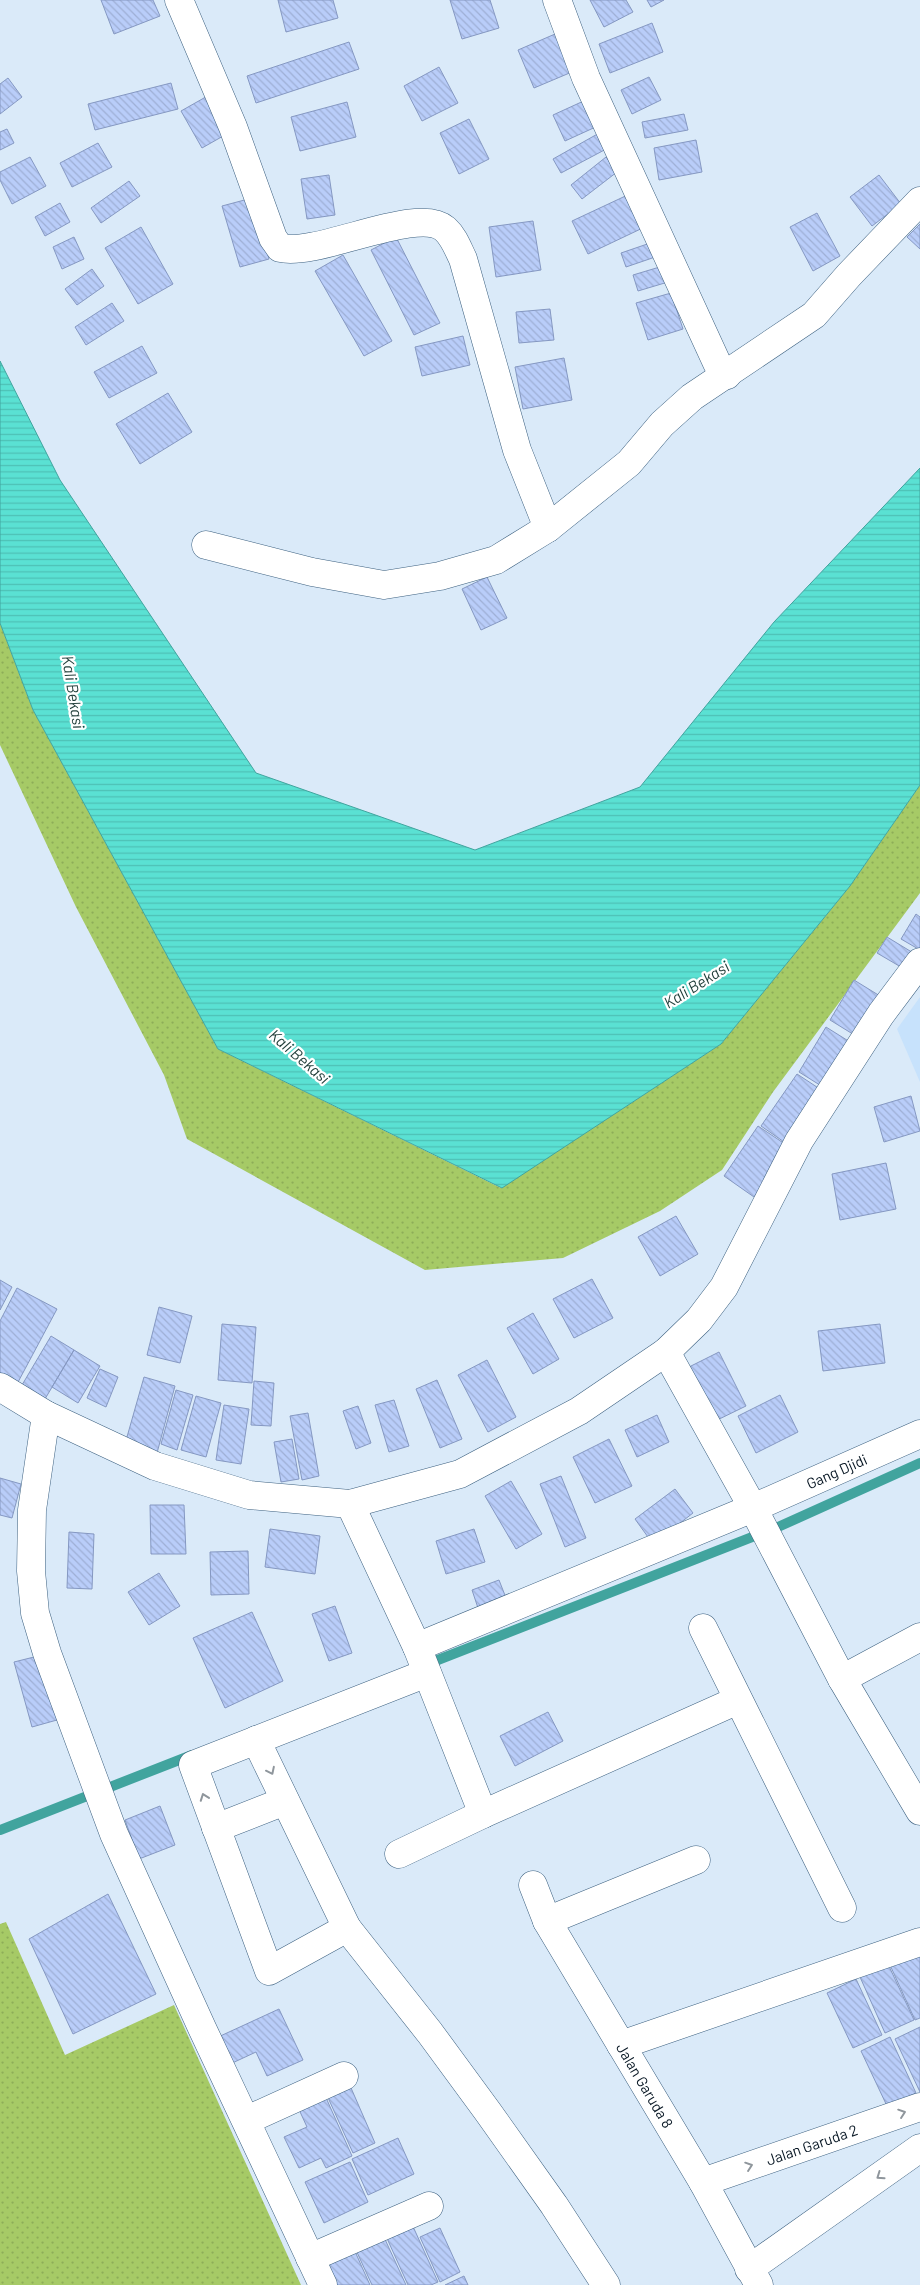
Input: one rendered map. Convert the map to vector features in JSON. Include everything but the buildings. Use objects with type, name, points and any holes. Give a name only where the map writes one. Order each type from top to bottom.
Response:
[{"type":"street","points":[[179,0],[233,127],[273,238],[280,248],[289,250],[306,248],[405,224],[425,223],[435,224],[445,229],[455,242],[465,267],[517,450],[548,528]]},
{"type":"street","points":[[557,0],[586,78],[717,363],[727,375]]},
{"type":"street","points":[[206,545],[312,572],[384,585],[440,576],[496,560],[548,528],[629,464],[662,424],[692,397],[814,315],[848,275],[920,201]]},
{"type":"street","points":[[0,1387],[46,1415],[155,1466],[249,1495],[350,1504],[460,1474],[579,1411],[666,1352],[699,1320],[724,1287],[799,1141],[881,1014],[920,962]]},
{"type":"street","points":[[666,1352],[753,1508],[842,1679],[920,1811]]},
{"type":"street","points":[[46,1415],[32,1510],[30,1570],[35,1613],[77,1739],[114,1834],[202,2028],[247,2120],[323,2285]]},
{"type":"street","name":"Gang Djidi","points":[[417,1647],[753,1508],[920,1434]]},
{"type":"street","points":[[350,1504],[417,1647],[483,1814]]},
{"type":"street","points":[[703,1628],[842,1908]]},
{"type":"street","points":[[842,1679],[920,1637]]},
{"type":"street","points":[[347,1928],[270,1971],[193,1765],[427,1673]]},
{"type":"street","points":[[399,1854],[483,1814],[738,1700]]},
{"type":"street","points":[[256,1740],[347,1928],[430,2033],[482,2104],[554,2206],[606,2285]]},
{"type":"street","points":[[216,1828],[285,1801]]},
{"type":"street","points":[[547,1921],[696,1860]]},
{"type":"street","name":"Jalan Garuda 8","points":[[533,1885],[547,1921],[703,2182],[754,2277]]},
{"type":"street","points":[[621,2045],[920,1942]]},
{"type":"street","points":[[247,2120],[344,2076]]},
{"type":"street","name":"Jalan Garuda 2","points":[[703,2182],[920,2107]]},
{"type":"street","points":[[754,2277],[920,2148]]},
{"type":"street","points":[[310,2258],[429,2206]]},
{"type":"shaded area","points":[[0,623],[33,710],[218,1049],[501,1188],[721,1044],[850,886],[920,785],[920,893],[773,1092],[722,1170],[660,1211],[563,1258],[425,1270],[187,1139],[164,1075],[76,907],[0,745]]},
{"type":"shaded area","points":[[920,997],[920,1082],[897,1029]]},
{"type":"shaded area","points":[[6,1922],[65,2055],[174,2005],[301,2285],[0,2285],[0,1924]]},
{"type":"water","name":"Kali Bekasi","points":[[0,361],[60,480],[256,773],[475,850],[640,787],[774,622],[920,468],[920,785],[850,886],[721,1044],[502,1188],[218,1049],[33,710],[0,623]]},
{"type":"waterway","points":[[425,1665],[778,1527],[920,1463]]},
{"type":"waterway","points":[[0,1830],[192,1755]]}]
